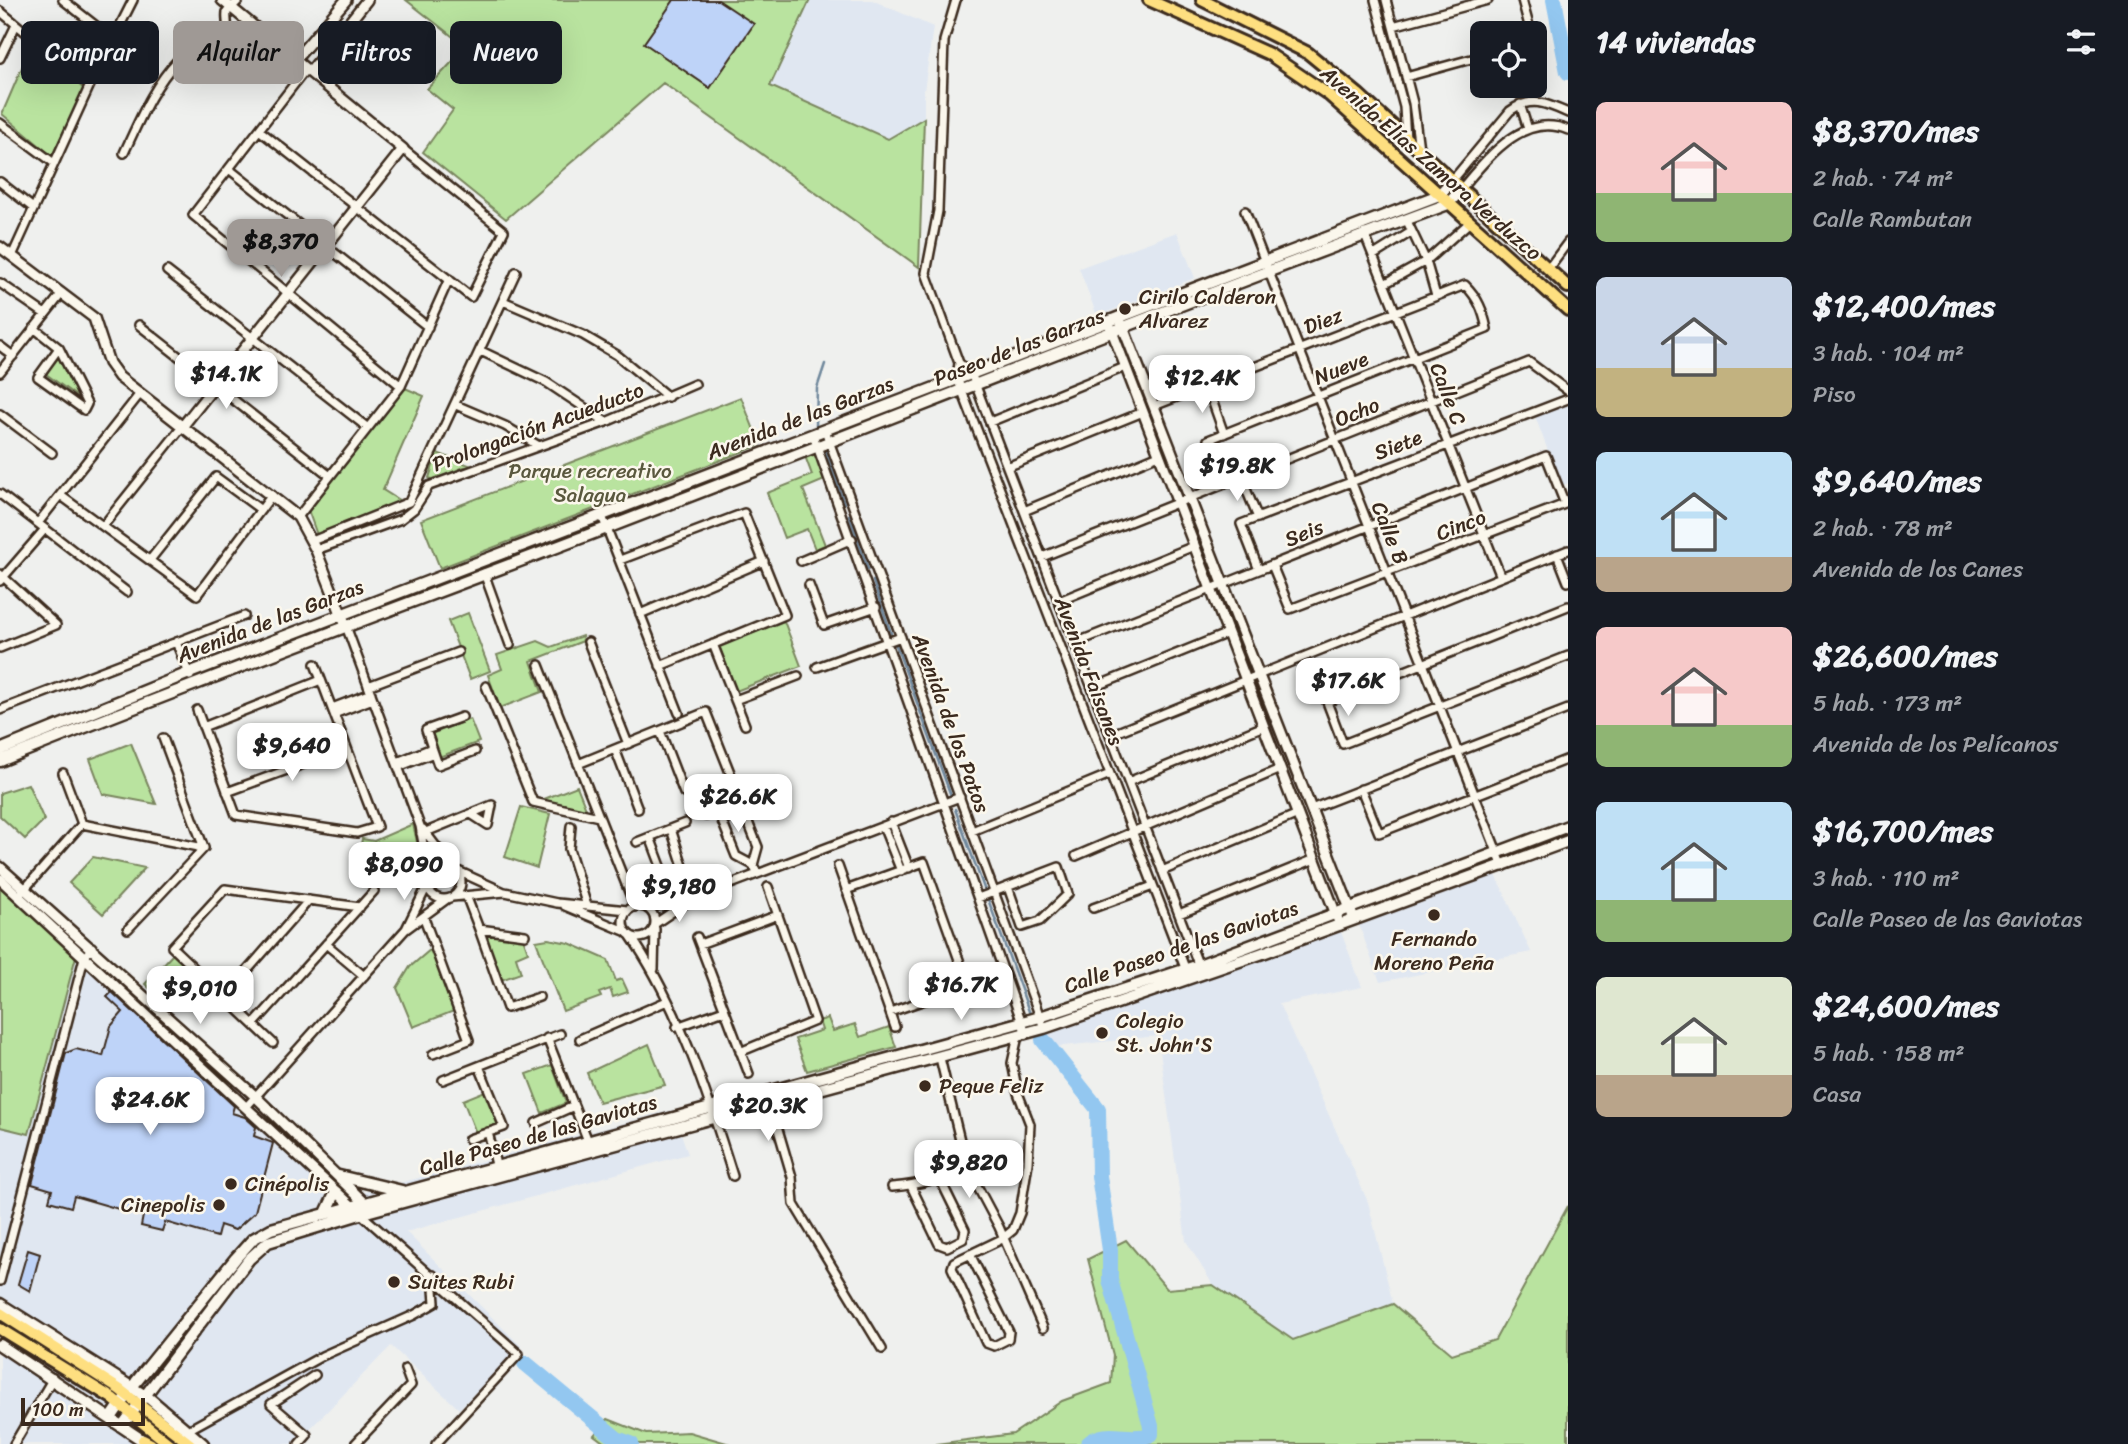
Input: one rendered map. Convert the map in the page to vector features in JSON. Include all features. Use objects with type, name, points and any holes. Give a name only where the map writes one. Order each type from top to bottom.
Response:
[{"type":"main road","name":"Avenida Elías Zamora Verduzco","points":[[1149,0],[1269,54],[1329,95],[1568,310]]},
{"type":"main road","name":"Avenida Elías Zamora Verduzco","points":[[1202,0],[1308,53],[1358,94],[1406,142],[1568,287]]},
{"type":"main road","name":"Avenida de las Garzas","points":[[0,752],[188,673],[813,435],[957,377],[973,378],[1110,326],[1119,317],[1267,267],[1361,225],[1439,195],[1451,182]]},
{"type":"main road","name":"Paseo de las Garzas","points":[[1110,326],[1124,327],[1267,267],[1365,236],[1448,204],[1460,191]]},
{"type":"main road","name":"Paseo de las Garzas","points":[[0,752],[194,684],[607,528],[961,389],[973,378]]},
{"type":"main road","name":"Calle Paseo de las Gaviotas","points":[[111,1418],[253,1239],[271,1228],[353,1207],[367,1211],[406,1192],[497,1172],[588,1141],[713,1112],[770,1102],[1022,1035],[1568,826]]},
{"type":"main road","name":"Calle Paseo de las Gaviotas","points":[[1200,969],[1340,925],[1568,841]]},
{"type":"main road","name":"Calle Paseo de las Gaviotas","points":[[122,1426],[249,1259],[268,1242],[497,1172],[1187,974]]},
{"type":"main road","points":[[339,1176],[406,1192]]},
{"type":"main road","points":[[326,1213],[336,1192]]},
{"type":"main road","points":[[0,1304],[138,1403],[190,1444]]},
{"type":"main road","points":[[0,1313],[33,1331],[138,1403],[188,1430],[203,1444]]},
{"type":"main road","points":[[0,1329],[127,1395]]},
{"type":"main road","points":[[0,1345],[147,1443]]},
{"type":"main road","points":[[138,1403],[169,1444]]},
{"type":"street","points":[[63,0],[90,21]]},
{"type":"street","points":[[123,21],[133,0]]},
{"type":"street","points":[[222,0],[248,21]]},
{"type":"street","points":[[124,153],[155,91],[177,61],[190,49],[222,35],[227,29],[227,12],[239,0]]},
{"type":"street","points":[[304,49],[346,0]]},
{"type":"street","points":[[367,0],[259,130],[193,215],[401,386]]},
{"type":"street","points":[[956,0],[944,41],[938,211],[926,272],[959,363],[973,378]]},
{"type":"street","points":[[1375,0],[1404,107],[1406,142]]},
{"type":"street","points":[[1386,0],[1406,77],[1420,154]]},
{"type":"street","points":[[1393,26],[1488,0]]},
{"type":"street","points":[[1522,0],[1528,21]]},
{"type":"street","points":[[0,11],[90,85],[12,256]]},
{"type":"street","points":[[0,58],[16,25]]},
{"type":"street","points":[[1406,77],[1470,58]]},
{"type":"street","points":[[259,130],[471,297],[503,231],[304,68]]},
{"type":"street","points":[[1528,129],[1520,104],[1544,102],[1566,113]]},
{"type":"street","name":"Avenida de las Garzas","points":[[1451,182],[1510,111],[1520,104]]},
{"type":"street","points":[[0,123],[54,163]]},
{"type":"street","points":[[1460,191],[1493,152],[1528,129],[1564,128]]},
{"type":"street","points":[[103,526],[403,149]]},
{"type":"street","points":[[229,169],[428,327]]},
{"type":"street","points":[[0,182],[33,208]]},
{"type":"street","name":"Calle B","points":[[1245,211],[1503,867]]},
{"type":"street","points":[[1406,219],[1426,261],[1436,296]]},
{"type":"street","points":[[1386,283],[1426,261],[1469,222]]},
{"type":"street","name":"Calle C","points":[[1361,225],[1501,577]]},
{"type":"street","points":[[1374,256],[1412,232]]},
{"type":"street","points":[[1548,269],[1568,242]]},
{"type":"street","points":[[0,247],[94,318],[109,363],[139,395],[298,517],[314,546],[346,626],[423,831],[427,886],[405,930],[247,1106]]},
{"type":"street","points":[[167,271],[368,428]]},
{"type":"street","name":"Prolongación Acueducto","points":[[314,546],[385,525],[414,509],[416,498],[456,405],[516,272]]},
{"type":"street","points":[[298,517],[401,386],[449,279]]},
{"type":"street","points":[[0,283],[45,314]]},
{"type":"street","name":"Diez","points":[[1154,406],[1465,285],[1483,310],[1487,328]]},
{"type":"street","points":[[0,372],[62,293]]},
{"type":"street","name":"Prolongación Acueducto","points":[[503,301],[583,335],[617,355],[668,397]]},
{"type":"street","points":[[1119,317],[1354,919]]},
{"type":"street","points":[[139,325],[330,476]]},
{"type":"street","points":[[1110,326],[1340,925]]},
{"type":"street","points":[[34,328],[59,348],[87,404],[84,410],[38,377],[59,348]]},
{"type":"street","name":"Nueve","points":[[1226,484],[1208,440],[1487,328]]},
{"type":"street","points":[[0,346],[13,356]]},
{"type":"street","points":[[481,351],[546,382],[606,422]]},
{"type":"street","name":"Ocho","points":[[1042,557],[1529,362],[1568,391]]},
{"type":"street","points":[[957,377],[959,363]]},
{"type":"street","points":[[990,422],[1125,367]]},
{"type":"street","name":"Avenida Faisanes","points":[[957,377],[1187,974]]},
{"type":"street","name":"Avenida Faisanes","points":[[973,378],[1200,969]]},
{"type":"street","name":"Prolongación Acueducto","points":[[314,546],[403,507],[429,486],[606,422],[695,384]]},
{"type":"street","points":[[1207,386],[1224,434]]},
{"type":"street","points":[[38,523],[139,395]]},
{"type":"street","name":"Siete","points":[[1259,570],[1241,524],[1568,399]]},
{"type":"street","points":[[456,405],[505,426],[539,446]]},
{"type":"street","points":[[1007,467],[1143,412]]},
{"type":"street","points":[[0,414],[52,453]]},
{"type":"street","name":"Avenida de los Patos","points":[[825,430],[1044,1028]]},
{"type":"street","name":"Avenida de los Patos","points":[[813,435],[889,641],[1022,1022],[1022,1035]]},
{"type":"street","points":[[1024,511],[1159,455]]},
{"type":"street","name":"Seis","points":[[1075,643],[1546,456],[1565,504]]},
{"type":"street","points":[[150,560],[216,477],[261,510]]},
{"type":"street","points":[[1241,477],[1258,518]]},
{"type":"street","points":[[0,494],[127,592]]},
{"type":"street","points":[[60,495],[197,595],[272,495]]},
{"type":"street","name":"Cinco","points":[[1272,565],[1290,609],[1565,504]]},
{"type":"street","points":[[620,560],[744,513],[785,615],[660,666]]},
{"type":"street","points":[[381,515],[385,525]]},
{"type":"street","points":[[602,516],[679,713]]},
{"type":"street","points":[[0,648],[56,625],[2,578],[45,529]]},
{"type":"street","points":[[801,561],[852,539]]},
{"type":"street","points":[[1059,601],[1194,546]]},
{"type":"street","points":[[1110,735],[1568,550]]},
{"type":"street","points":[[1557,554],[1568,582]]},
{"type":"street","points":[[640,614],[764,561]]},
{"type":"street","points":[[484,573],[510,645]]},
{"type":"street","points":[[809,585],[824,625],[876,607]]},
{"type":"street","points":[[1568,606],[1327,702],[1343,744],[1568,656]]},
{"type":"street","points":[[0,710],[244,616]]},
{"type":"street","points":[[1092,688],[1228,632]]},
{"type":"street","points":[[817,667],[901,636]]},
{"type":"street","points":[[176,642],[194,684]]},
{"type":"street","points":[[588,642],[628,744]]},
{"type":"street","points":[[713,644],[745,724]]},
{"type":"street","points":[[333,711],[458,652]]},
{"type":"street","points":[[197,710],[236,815],[357,833],[377,827],[315,664]]},
{"type":"street","points":[[539,665],[632,909]]},
{"type":"street","points":[[735,700],[799,676]]},
{"type":"street","points":[[203,727],[321,680]]},
{"type":"street","points":[[486,686],[533,802],[599,817]]},
{"type":"street","points":[[1311,810],[1568,709]]},
{"type":"street","points":[[578,764],[706,712],[731,775]]},
{"type":"street","points":[[462,717],[426,730],[438,765],[475,751]]},
{"type":"street","points":[[1128,782],[1264,726]]},
{"type":"street","points":[[660,731],[684,793]]},
{"type":"street","points":[[163,738],[204,848]]},
{"type":"street","points":[[227,792],[347,748]]},
{"type":"street","points":[[615,749],[638,809]]},
{"type":"street","points":[[398,764],[433,750]]},
{"type":"street","points":[[1361,789],[1379,833],[1568,759]]},
{"type":"street","points":[[1076,856],[1133,834],[1280,769]]},
{"type":"street","points":[[63,773],[82,824]]},
{"type":"street","points":[[972,831],[1110,774]]},
{"type":"street","points":[[706,816],[754,797]]},
{"type":"street","points":[[428,874],[440,864],[455,868],[505,892],[557,904],[648,908],[688,900],[960,797]]},
{"type":"street","points":[[740,802],[758,846],[753,866]]},
{"type":"street","points":[[718,811],[736,856],[753,866],[757,873]]},
{"type":"street","points":[[423,831],[471,814]]},
{"type":"street","points":[[1162,871],[1298,814]]},
{"type":"street","points":[[891,822],[909,868]]},
{"type":"street","points":[[637,842],[685,823]]},
{"type":"street","points":[[82,824],[204,848]]},
{"type":"street","points":[[21,893],[82,824]]},
{"type":"street","points":[[571,826],[569,849],[587,906]]},
{"type":"street","points":[[883,826],[901,871]]},
{"type":"street","points":[[671,829],[686,875],[680,884]]},
{"type":"street","points":[[405,930],[450,898],[461,885],[455,868],[423,831]]},
{"type":"street","points":[[650,837],[667,882],[680,884]]},
{"type":"street","points":[[128,929],[204,848]]},
{"type":"street","points":[[1179,914],[1315,859]]},
{"type":"street","points":[[846,890],[924,862],[968,985],[890,1012]]},
{"type":"street","points":[[838,866],[895,1027]]},
{"type":"street","points":[[0,867],[21,893],[84,958],[247,1106],[353,1207]]},
{"type":"street","points":[[978,898],[1059,867],[1068,894],[1040,921],[1021,927],[1008,887]]},
{"type":"street","points":[[0,879],[92,947],[256,1097],[339,1176],[367,1211],[519,1354],[436,1444]]},
{"type":"street","points":[[680,884],[688,900]]},
{"type":"street","points":[[427,886],[437,898],[467,898],[505,892]]},
{"type":"street","points":[[1093,908],[1153,886]]},
{"type":"street","points":[[740,1052],[815,1021],[768,887]]},
{"type":"street","points":[[273,1043],[172,947],[225,889],[360,907]]},
{"type":"street","points":[[254,1024],[374,891]]},
{"type":"street","points":[[467,898],[507,1008],[539,997]]},
{"type":"street","points":[[224,997],[309,900]]},
{"type":"street","points":[[557,904],[644,937],[655,925],[688,900]]},
{"type":"street","points":[[648,908],[655,925],[654,970]]},
{"type":"street","points":[[632,909],[623,921],[628,933],[654,970],[713,1112],[733,1175]]},
{"type":"street","points":[[749,1074],[698,941],[778,915]]},
{"type":"street","points":[[424,918],[469,1040],[433,1054]]},
{"type":"street","points":[[479,929],[525,935]]},
{"type":"street","points":[[326,944],[364,976]]},
{"type":"street","points":[[0,1281],[84,958],[92,947]]},
{"type":"street","points":[[580,1039],[667,1001]]},
{"type":"street","points":[[677,1027],[724,1010]]},
{"type":"street","points":[[443,1080],[560,1034]]},
{"type":"street","points":[[970,1254],[1009,1332],[1008,1339],[994,1346],[986,1343],[952,1268],[954,1262],[970,1254],[1002,1239],[1013,1230],[1020,1213],[1028,1163],[1030,1124],[1018,1093],[1012,1063],[1022,1035]]},
{"type":"street","points":[[547,1038],[588,1141]]},
{"type":"street","points":[[940,1058],[967,1164],[999,1227],[1043,1328]]},
{"type":"street","points":[[469,1139],[504,1127],[479,1066]]},
{"type":"street","points":[[770,1102],[792,1177],[794,1204],[882,1349]]},
{"type":"street","points":[[536,1123],[574,1107]]},
{"type":"street","points":[[488,1132],[497,1172]]},
{"type":"street","points":[[892,1187],[911,1186],[967,1164]]},
{"type":"street","points":[[911,1186],[939,1244],[947,1247],[963,1239],[965,1230],[939,1177]]},
{"type":"street","points":[[188,1430],[321,1356],[435,1303],[433,1275]]},
{"type":"street","points":[[355,1444],[411,1385],[405,1369]]},
{"type":"street","points":[[299,1444],[307,1435],[271,1404],[315,1375]]},
{"type":"street","points":[[14,1444],[53,1378]]},
{"type":"shaded area","points":[[810,0],[872,0],[933,27],[924,91],[924,118],[888,139],[770,86]]},
{"type":"shaded area","points":[[1177,232],[1195,278],[1097,316],[1079,268]]},
{"type":"shaded area","points":[[1568,403],[1568,483],[1561,486],[1535,416]]},
{"type":"shaded area","points":[[1496,875],[1531,952],[1380,982],[1359,925]]},
{"type":"shaded area","points":[[1341,932],[1362,987],[1279,1004],[1368,1202],[1393,1304],[1293,1341],[1213,1285],[1186,1241],[1158,1036],[1054,1047],[1048,1033]]},
{"type":"shaded area","points":[[79,945],[351,1196],[673,1110],[688,1154],[406,1232],[521,1346],[459,1409],[391,1346],[295,1444],[0,1444],[0,1127],[29,1134]]},
{"type":"green space","points":[[406,0],[810,0],[770,86],[888,139],[924,118],[919,267],[663,83],[506,219],[423,152],[453,110],[427,89],[432,84],[436,84],[436,79],[450,64],[450,84],[562,84],[562,21],[450,21],[450,34]]},
{"type":"green space","points":[[21,70],[21,84],[78,84],[84,89],[52,156],[2,114]]},
{"type":"green space","points":[[58,356],[83,401],[46,374]]},
{"type":"green space","points":[[405,388],[424,396],[383,490],[402,502],[317,535],[308,510]]},
{"type":"green space","name":"Parque recreativo Salagua","points":[[741,397],[760,445],[440,568],[421,520]]},
{"type":"green space","points":[[816,452],[827,479],[803,489],[825,545],[815,549],[807,529],[784,538],[767,493],[812,475],[805,456]]},
{"type":"green space","points":[[437,453],[469,465],[434,480],[429,478]]},
{"type":"green space","points":[[468,613],[490,671],[470,679],[448,621]]},
{"type":"green space","points":[[784,621],[801,666],[736,691],[719,646]]},
{"type":"green space","points":[[582,636],[583,641],[531,661],[542,692],[500,708],[488,675],[502,669],[497,655],[538,641],[551,647]]},
{"type":"green space","points":[[470,719],[479,742],[439,757],[431,734]]},
{"type":"green space","points":[[131,743],[156,804],[103,794],[90,759]]},
{"type":"green space","points":[[28,784],[44,820],[25,839],[0,816],[0,793]]},
{"type":"green space","points":[[577,786],[587,811],[539,801]]},
{"type":"green space","points":[[521,807],[550,814],[537,868],[505,857]]},
{"type":"green space","points":[[413,824],[420,855],[418,880],[376,873],[376,868],[357,865],[362,839],[374,841]]},
{"type":"green space","points":[[93,857],[145,868],[103,914],[69,883]]},
{"type":"green space","points":[[0,885],[76,956],[29,1134],[0,1127]]},
{"type":"green space","points":[[484,934],[523,938],[528,952],[516,957],[521,973],[501,980]]},
{"type":"green space","points":[[548,939],[569,943],[608,960],[616,981],[622,979],[628,992],[613,997],[610,989],[599,993],[601,997],[563,1011],[536,941]]},
{"type":"green space","points":[[431,949],[454,1011],[413,1027],[397,988],[410,967]]},
{"type":"green space","points":[[173,954],[188,968],[160,998],[145,984]]},
{"type":"green space","points":[[828,1018],[833,1031],[855,1024],[860,1037],[889,1027],[896,1047],[807,1071],[795,1039],[822,1030],[819,1021]]},
{"type":"green space","points":[[649,1044],[665,1085],[599,1102],[587,1073]]},
{"type":"green space","points":[[552,1065],[566,1103],[542,1113],[527,1074]]},
{"type":"green space","points":[[485,1091],[498,1126],[476,1133],[463,1100]]},
{"type":"green space","points":[[1568,1206],[1568,1444],[936,1444],[1013,1434],[1062,1401],[1111,1383],[1113,1355],[1088,1259],[1126,1240],[1167,1289],[1213,1285],[1293,1340],[1393,1304],[1452,1354],[1495,1340]]},
{"type":"green space","points":[[608,1419],[646,1434],[689,1432],[730,1444],[606,1444],[594,1435]]},
{"type":"building","points":[[674,0],[718,0],[754,24],[710,88],[644,43]]},
{"type":"building","points":[[112,992],[234,1106],[232,1113],[245,1117],[256,1127],[254,1136],[273,1143],[255,1212],[235,1230],[220,1225],[217,1237],[165,1222],[162,1231],[141,1226],[143,1216],[74,1196],[71,1207],[49,1201],[52,1190],[32,1184],[66,1053],[76,1049],[103,1056],[111,1026],[123,1012],[107,997]]},
{"type":"building","points":[[28,1250],[40,1254],[30,1291],[18,1284]]},
{"type":"waterway","points":[[1554,0],[1568,72]]},
{"type":"waterway","points":[[816,425],[817,388],[825,364]]},
{"type":"waterway","points":[[825,449],[844,503]]},
{"type":"waterway","points":[[849,515],[868,569]]},
{"type":"waterway","points":[[873,581],[891,633]]},
{"type":"waterway","points":[[896,645],[951,796]]},
{"type":"waterway","points":[[955,809],[1030,1014]]},
{"type":"waterway","points":[[1040,1035],[1043,1040]]},
{"type":"waterway","points":[[1043,1040],[1098,1109],[1099,1176],[1110,1250],[1110,1280],[1151,1426],[1151,1434],[1144,1437],[1111,1436],[1095,1439],[1088,1444]]},
{"type":"waterway","points":[[525,1363],[617,1439],[631,1444]]},
{"type":"place","name":"Cirilo Calderon Alvarez","points":[[1125,309]]},
{"type":"place","name":"Fernando Moreno Peña","points":[[1434,915]]},
{"type":"place","name":"Colegio St. John'S","points":[[1102,1033]]},
{"type":"place","name":"Peque Feliz","points":[[925,1086]]},
{"type":"place","name":"Cinépolis","points":[[231,1184]]},
{"type":"place","name":"Cinepolis","points":[[219,1205]]},
{"type":"place","name":"Suites Rubi","points":[[394,1282]]}]
